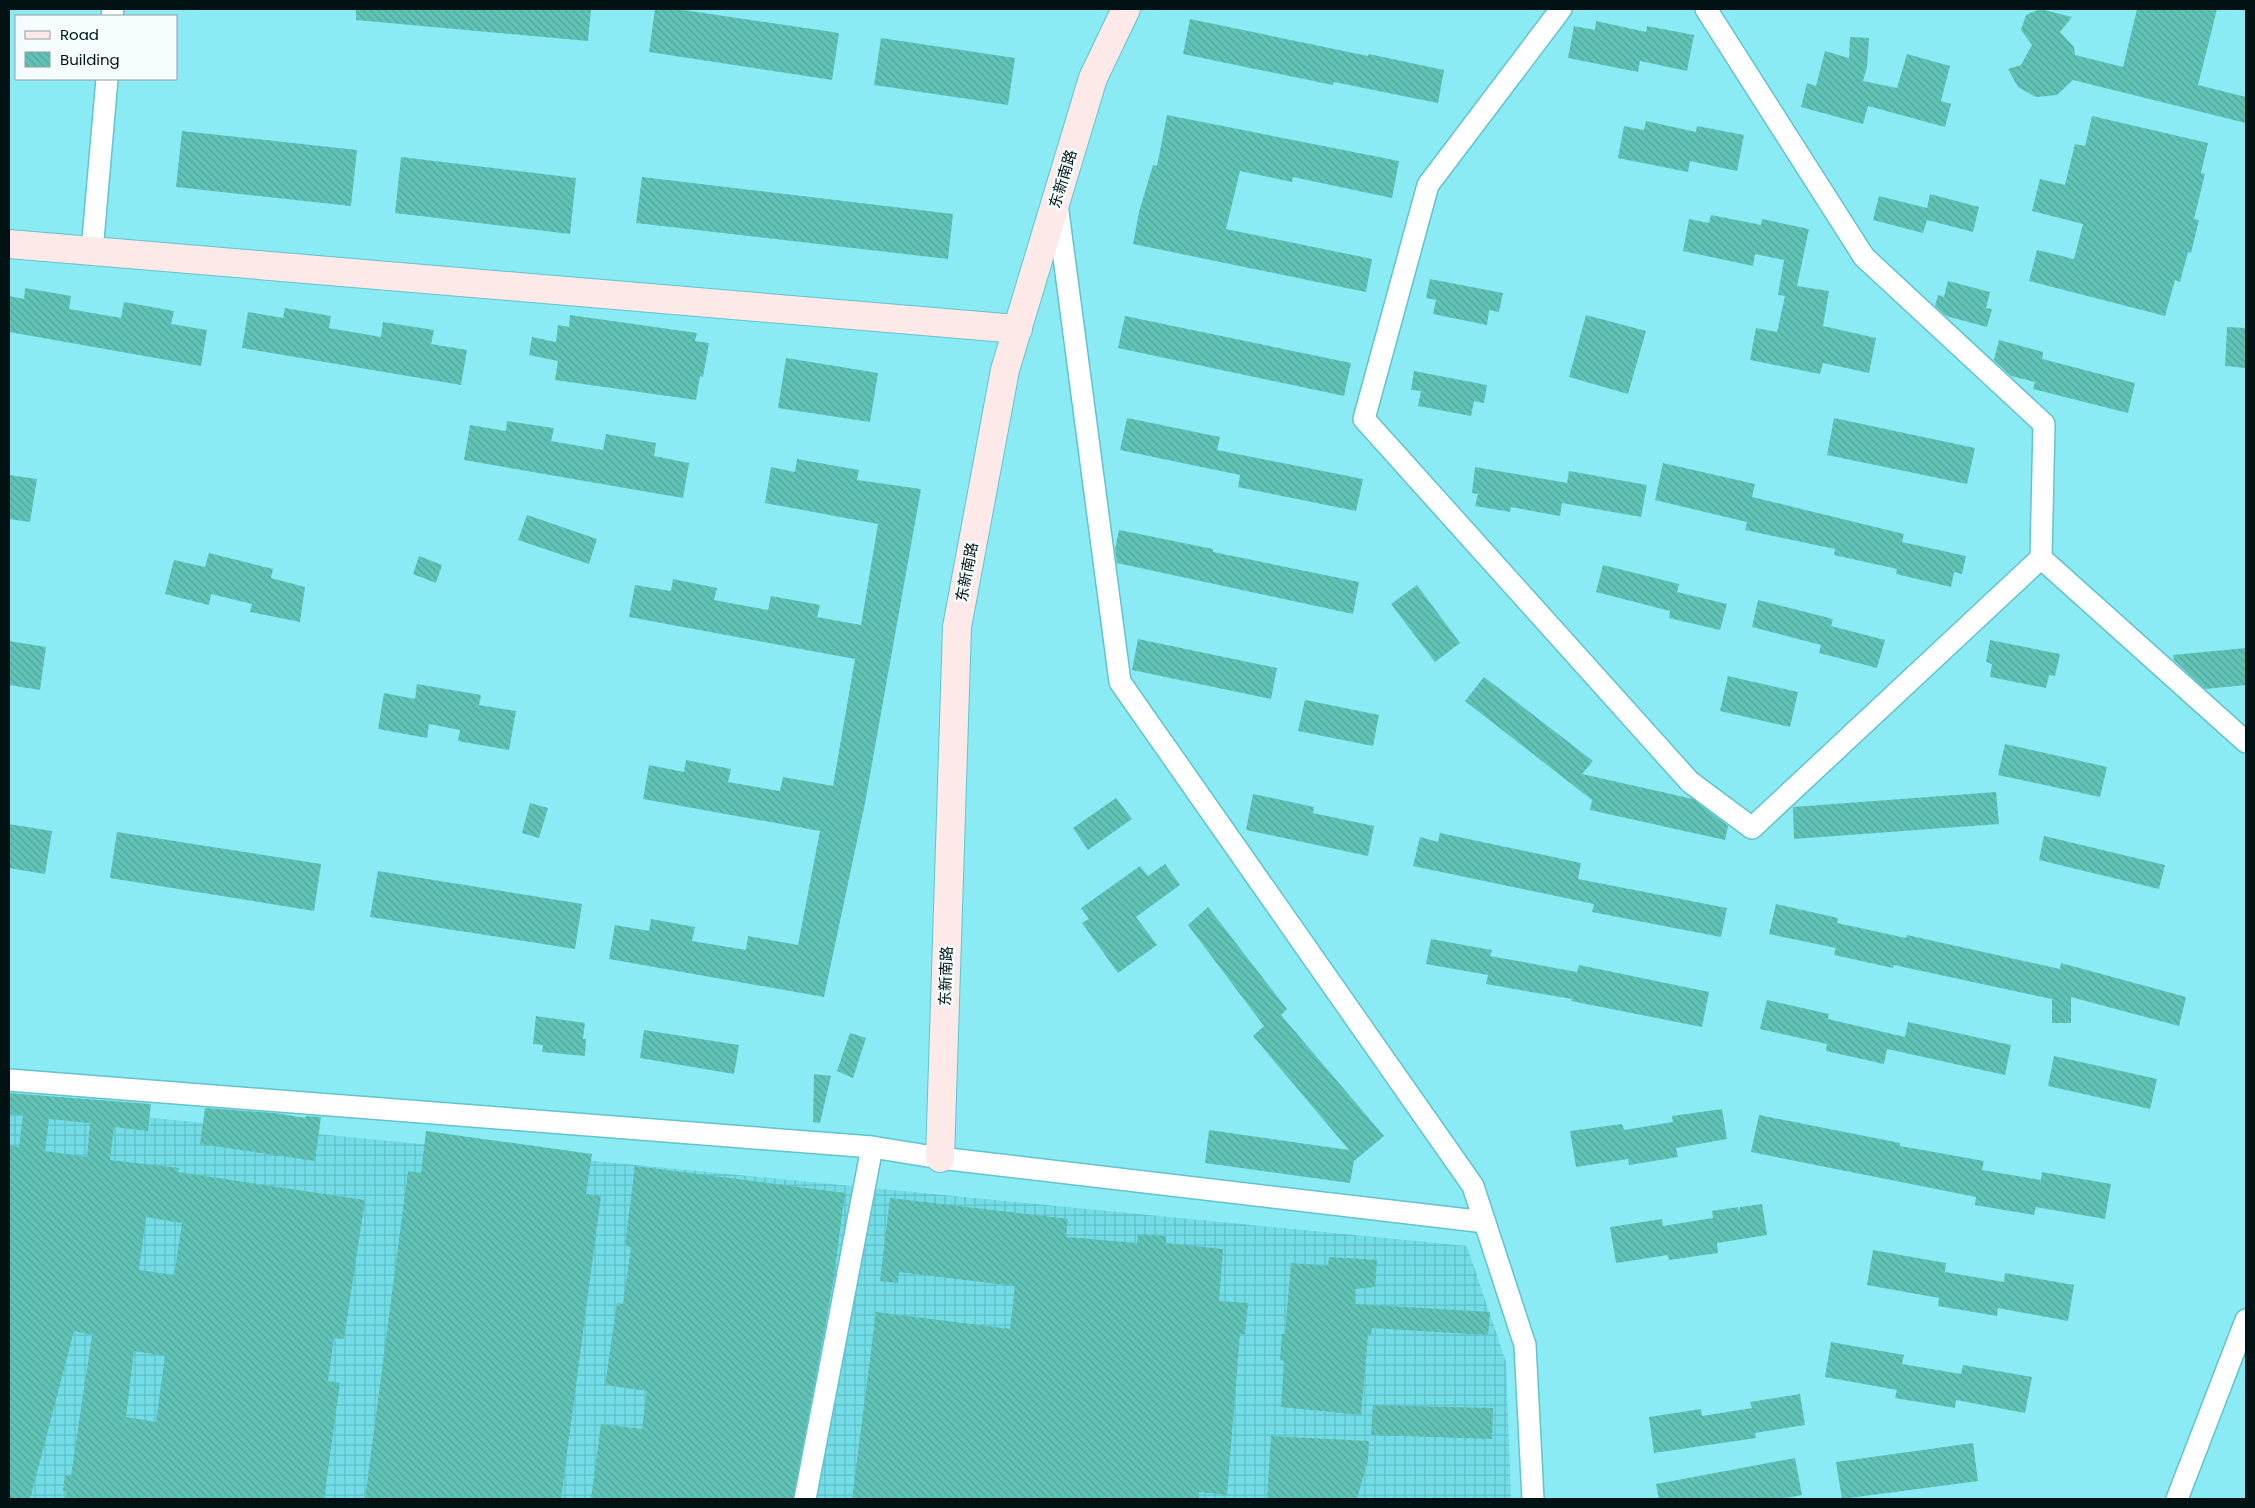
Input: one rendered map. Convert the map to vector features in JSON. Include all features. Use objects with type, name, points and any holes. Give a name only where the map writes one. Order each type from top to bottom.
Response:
[{"type":"main road","name":"东新南路","points":[[940,1158],[956,627],[1005,370],[1094,78],[1126,9]]},
{"type":"main road","points":[[9,244],[1018,329]]},
{"type":"street","points":[[1562,9],[1428,185],[1364,419],[1690,782],[1752,828],[2041,558],[2044,424],[1864,257],[1706,9]]},
{"type":"street","points":[[92,251],[107,80]]},
{"type":"street","points":[[1056,200],[1120,682],[1473,1186],[1525,1346],[1533,1499]]},
{"type":"street","points":[[2041,558],[2246,742]]},
{"type":"street","points":[[9,1080],[872,1147],[940,1158],[1485,1222]]},
{"type":"street","points":[[805,1499],[872,1147]]},
{"type":"street","points":[[2177,1499],[2246,1320]]},
{"type":"shaded area","points":[[9,1104],[1467,1246],[1506,1362],[1511,1499],[9,1499]]},
{"type":"building","points":[[356,9],[591,9],[588,41],[356,20]]},
{"type":"building","points":[[655,9],[677,9],[839,33],[832,80],[649,52]]},
{"type":"building","points":[[2040,9],[2072,17],[2060,32],[2074,47],[2075,55],[2123,67],[2137,9],[2217,9],[2198,85],[2246,97],[2246,123],[2073,80],[2057,95],[2036,97],[2018,87],[2008,69],[2021,65],[2032,45],[2021,30],[2026,15]]},
{"type":"building","points":[[1190,19],[1444,70],[1438,103],[1334,82],[1333,85],[1183,54]]},
{"type":"building","points":[[1596,21],[1646,32],[1647,26],[1694,35],[1687,71],[1640,61],[1638,72],[1568,58],[1574,26],[1595,30]]},
{"type":"building","points":[[1850,37],[1869,38],[1867,67],[1863,81],[1897,88],[1907,54],[1950,66],[1941,101],[1951,104],[1945,127],[1868,106],[1863,124],[1801,107],[1807,83],[1816,86],[1825,51],[1849,58]]},
{"type":"building","points":[[881,38],[1015,58],[1008,105],[874,85]]},
{"type":"building","points":[[1167,115],[1399,161],[1392,198],[1293,177],[1292,182],[1240,171],[1226,229],[1372,259],[1366,292],[1133,244],[1139,212],[1153,165],[1157,166]]},
{"type":"building","points":[[2092,116],[2208,143],[2201,173],[2205,174],[2194,219],[2199,220],[2191,253],[2188,252],[2180,282],[2175,280],[2165,316],[2029,281],[2037,250],[2074,259],[2083,224],[2032,211],[2040,179],[2065,185],[2075,144],[2085,146]]},
{"type":"building","points":[[1646,121],[1696,132],[1697,126],[1744,135],[1737,171],[1690,161],[1688,172],[1618,158],[1624,126],[1644,130]]},
{"type":"building","points":[[182,131],[357,150],[351,206],[176,187]]},
{"type":"building","points":[[401,157],[576,178],[570,234],[395,213]]},
{"type":"building","points":[[642,177],[953,214],[948,259],[636,223]]},
{"type":"building","points":[[1930,194],[1979,207],[1973,232],[1927,220],[1923,233],[1873,220],[1879,196],[1927,208]]},
{"type":"building","points":[[1711,215],[1761,225],[1762,219],[1809,229],[1797,286],[1829,291],[1823,326],[1876,338],[1869,373],[1823,363],[1820,374],[1750,360],[1756,328],[1777,332],[1785,296],[1778,295],[1784,260],[1755,254],[1753,266],[1683,251],[1689,219],[1709,223]]},
{"type":"building","points":[[1430,279],[1503,293],[1499,312],[1489,310],[1487,325],[1433,314],[1436,300],[1426,298]]},
{"type":"building","points":[[1948,281],[1990,292],[1986,308],[1992,309],[1987,327],[1946,316],[1935,306],[1938,295],[1944,297]]},
{"type":"building","points":[[25,288],[71,296],[69,309],[121,318],[124,302],[174,311],[171,324],[207,330],[201,366],[9,332],[9,296],[24,299]]},
{"type":"building","points":[[285,308],[331,316],[329,328],[381,337],[383,322],[434,330],[431,344],[467,350],[461,385],[242,348],[248,312],[283,318]]},
{"type":"building","points":[[570,315],[697,333],[695,341],[709,343],[703,377],[700,376],[696,400],[555,380],[558,361],[529,355],[532,337],[556,342],[558,325],[569,327]]},
{"type":"building","points":[[1586,315],[1646,331],[1628,394],[1569,377]]},
{"type":"building","points":[[1125,316],[1351,363],[1344,396],[1118,348]]},
{"type":"building","points":[[2227,327],[2246,328],[2246,368],[2225,366]]},
{"type":"building","points":[[1999,340],[2043,352],[2042,359],[2135,383],[2128,413],[2033,389],[2035,382],[2011,376],[1994,360]]},
{"type":"building","points":[[786,358],[878,373],[870,422],[778,408]]},
{"type":"building","points":[[1414,371],[1487,385],[1484,403],[1474,401],[1471,416],[1418,406],[1421,391],[1411,390]]},
{"type":"building","points":[[1127,418],[1220,437],[1217,450],[1363,479],[1356,511],[1238,487],[1240,475],[1120,450]]},
{"type":"building","points":[[1834,418],[1975,448],[1967,484],[1827,455]]},
{"type":"building","points":[[507,421],[554,428],[551,441],[603,450],[606,434],[656,443],[654,456],[689,463],[683,498],[464,460],[470,425],[506,431]]},
{"type":"building","points":[[797,459],[859,470],[857,480],[921,489],[865,803],[824,997],[609,959],[615,925],[649,931],[651,919],[695,927],[692,941],[746,950],[748,936],[798,945],[820,831],[643,799],[649,765],[684,772],[686,760],[731,769],[728,782],[780,791],[783,777],[833,786],[855,659],[629,617],[635,585],[671,591],[673,579],[717,588],[714,600],[768,610],[771,596],[820,605],[817,617],[861,625],[878,524],[765,503],[771,467],[795,472]]},
{"type":"building","points":[[1663,463],[1755,484],[1752,497],[1904,534],[1902,542],[1966,556],[1962,574],[1954,572],[1951,587],[1896,574],[1897,569],[1834,555],[1835,549],[1745,530],[1747,522],[1655,500]]},
{"type":"building","points":[[1475,467],[1567,483],[1569,471],[1647,485],[1641,517],[1562,503],[1560,516],[1511,507],[1510,512],[1475,506],[1478,494],[1472,493]]},
{"type":"building","points":[[9,475],[37,479],[30,522],[9,519]]},
{"type":"building","points":[[527,515],[597,539],[589,564],[518,540]]},
{"type":"building","points":[[1119,530],[1213,549],[1213,552],[1359,582],[1353,614],[1117,563],[1115,549]]},
{"type":"building","points":[[209,553],[273,569],[271,578],[305,587],[300,622],[250,612],[252,604],[211,594],[209,605],[165,594],[174,560],[205,567]]},
{"type":"building","points":[[419,556],[442,565],[436,583],[413,574]]},
{"type":"building","points":[[1603,565],[1679,584],[1677,592],[1727,604],[1720,630],[1669,618],[1670,611],[1596,592]]},
{"type":"building","points":[[1417,585],[1460,643],[1435,662],[1391,604]]},
{"type":"building","points":[[1758,600],[1833,619],[1831,626],[1885,640],[1877,668],[1819,653],[1821,645],[1752,627]]},
{"type":"building","points":[[1138,639],[1277,668],[1271,699],[1132,670]]},
{"type":"building","points":[[1990,640],[2060,654],[2055,676],[2049,675],[2046,688],[1990,677],[1992,664],[1986,662]]},
{"type":"building","points":[[9,641],[46,647],[40,690],[9,685]]},
{"type":"building","points":[[2246,648],[2246,685],[2205,689],[2174,660],[2173,655]]},
{"type":"building","points":[[1728,676],[1798,692],[1790,727],[1720,711]]},
{"type":"building","points":[[1484,677],[1593,761],[1582,774],[1693,799],[1728,826],[1725,840],[1590,810],[1592,800],[1465,701]]},
{"type":"building","points":[[417,684],[481,695],[479,705],[516,711],[509,750],[458,741],[460,730],[429,724],[427,738],[378,729],[384,693],[415,699]]},
{"type":"building","points":[[1305,700],[1379,715],[1373,746],[1298,731]]},
{"type":"building","points":[[2005,744],[2107,767],[2100,797],[1998,775]]},
{"type":"building","points":[[1996,792],[1999,824],[1794,839],[1793,807]]},
{"type":"building","points":[[1253,794],[1314,807],[1313,813],[1374,826],[1368,856],[1246,830]]},
{"type":"building","points":[[1116,798],[1132,819],[1088,850],[1073,828]]},
{"type":"building","points":[[530,803],[548,808],[539,838],[522,833]]},
{"type":"building","points":[[9,824],[52,831],[45,874],[9,868]]},
{"type":"building","points":[[117,832],[321,864],[314,911],[110,878]]},
{"type":"building","points":[[1440,833],[1581,863],[1578,879],[1727,908],[1721,937],[1592,912],[1594,904],[1413,866],[1420,837],[1438,842]]},
{"type":"building","points":[[2044,836],[2165,865],[2159,889],[2039,860]]},
{"type":"building","points":[[1165,864],[1180,885],[1136,917],[1157,945],[1118,973],[1082,923],[1089,919],[1081,908],[1140,866],[1148,876]]},
{"type":"building","points":[[378,871],[582,904],[575,949],[370,917]]},
{"type":"building","points":[[1776,904],[1838,918],[1837,923],[1906,938],[1907,935],[2060,969],[2061,963],[2186,997],[2179,1026],[2071,997],[2071,1023],[2052,1023],[2052,999],[1894,965],[1893,968],[1834,955],[1836,948],[1769,934]]},
{"type":"building","points":[[1208,907],[1287,1009],[1281,1015],[1384,1136],[1354,1161],[1350,1183],[1205,1163],[1209,1130],[1349,1150],[1253,1036],[1264,1026],[1188,925]]},
{"type":"building","points":[[1431,939],[1492,950],[1490,956],[1577,972],[1579,965],[1709,992],[1702,1027],[1571,1001],[1572,999],[1486,984],[1488,975],[1426,964]]},
{"type":"building","points":[[1767,1000],[1829,1014],[1828,1019],[1905,1037],[1908,1022],[2011,1045],[2005,1075],[1887,1049],[1884,1064],[1826,1051],[1827,1044],[1760,1029]]},
{"type":"building","points":[[536,1016],[585,1023],[583,1039],[586,1039],[585,1056],[542,1052],[543,1045],[533,1044]]},
{"type":"building","points":[[644,1030],[739,1045],[734,1074],[640,1058]]},
{"type":"building","points":[[850,1033],[866,1038],[853,1078],[837,1071]]},
{"type":"building","points":[[2054,1056],[2157,1079],[2150,1109],[2048,1086]]},
{"type":"building","points":[[814,1074],[831,1076],[820,1123],[813,1122]]},
{"type":"building","points":[[9,1093],[151,1104],[148,1131],[114,1127],[110,1160],[179,1168],[178,1172],[365,1200],[344,1339],[334,1338],[328,1381],[340,1383],[324,1499],[65,1499],[67,1491],[63,1491],[65,1475],[71,1476],[92,1335],[74,1331],[30,1499],[9,1499],[9,1145],[19,1147],[23,1115],[9,1114]],"holes":[[[49,1119],[90,1123],[87,1157],[45,1151]],[[146,1217],[182,1223],[174,1275],[139,1270]],[[134,1351],[165,1356],[156,1422],[126,1417]]]},
{"type":"building","points":[[205,1108],[275,1113],[305,1118],[306,1116],[321,1117],[315,1161],[200,1144]]},
{"type":"building","points":[[1722,1109],[1727,1139],[1676,1148],[1678,1157],[1629,1165],[1628,1159],[1576,1167],[1570,1131],[1622,1124],[1624,1130],[1673,1122],[1672,1116]]},
{"type":"building","points":[[1759,1115],[1900,1143],[1900,1146],[1984,1161],[1982,1170],[2041,1180],[2042,1172],[2111,1184],[2105,1219],[2036,1207],[2034,1215],[1975,1205],[1976,1197],[1751,1152]]},
{"type":"building","points":[[426,1131],[592,1154],[586,1194],[601,1196],[561,1499],[365,1499],[408,1171],[421,1173]]},
{"type":"building","points":[[635,1166],[845,1193],[833,1283],[793,1499],[591,1499],[601,1424],[642,1429],[647,1391],[605,1385],[617,1303],[623,1304],[631,1247],[625,1246]]},
{"type":"building","points":[[890,1198],[1068,1219],[1066,1237],[1137,1243],[1138,1234],[1166,1236],[1166,1243],[1223,1249],[1219,1301],[1248,1303],[1245,1334],[1240,1334],[1227,1495],[1199,1492],[1199,1499],[852,1499],[876,1312],[1010,1329],[1015,1286],[899,1272],[898,1283],[880,1281]]},
{"type":"building","points":[[1762,1204],[1767,1235],[1717,1243],[1718,1253],[1669,1260],[1668,1255],[1616,1263],[1610,1227],[1662,1219],[1663,1226],[1713,1218],[1712,1211],[1738,1207],[1739,1212],[1740,1207]]},
{"type":"building","points":[[1873,1250],[1946,1263],[1945,1272],[2004,1282],[2005,1273],[2074,1285],[2068,1321],[1998,1308],[1997,1316],[1938,1306],[1939,1298],[1867,1285]]},
{"type":"building","points":[[1329,1257],[1377,1260],[1375,1287],[1355,1289],[1355,1304],[1490,1312],[1488,1335],[1372,1328],[1371,1335],[1368,1335],[1361,1415],[1281,1407],[1284,1361],[1280,1360],[1282,1334],[1285,1334],[1291,1263],[1328,1266]]},
{"type":"building","points":[[1831,1342],[1904,1355],[1902,1364],[1961,1374],[1963,1365],[2032,1377],[2025,1413],[1956,1400],[1955,1408],[1895,1398],[1897,1390],[1825,1377]]},
{"type":"building","points":[[1800,1394],[1805,1425],[1755,1433],[1756,1438],[1654,1453],[1649,1417],[1701,1409],[1702,1416],[1752,1408],[1750,1402]]},
{"type":"building","points":[[1373,1405],[1493,1408],[1492,1439],[1371,1435]]},
{"type":"building","points":[[1271,1436],[1369,1441],[1368,1460],[1357,1499],[1267,1499]]},
{"type":"building","points":[[1973,1443],[1978,1481],[1842,1499],[1836,1462]]},
{"type":"building","points":[[1795,1458],[1802,1495],[1780,1499],[1659,1499],[1656,1484]]}]
